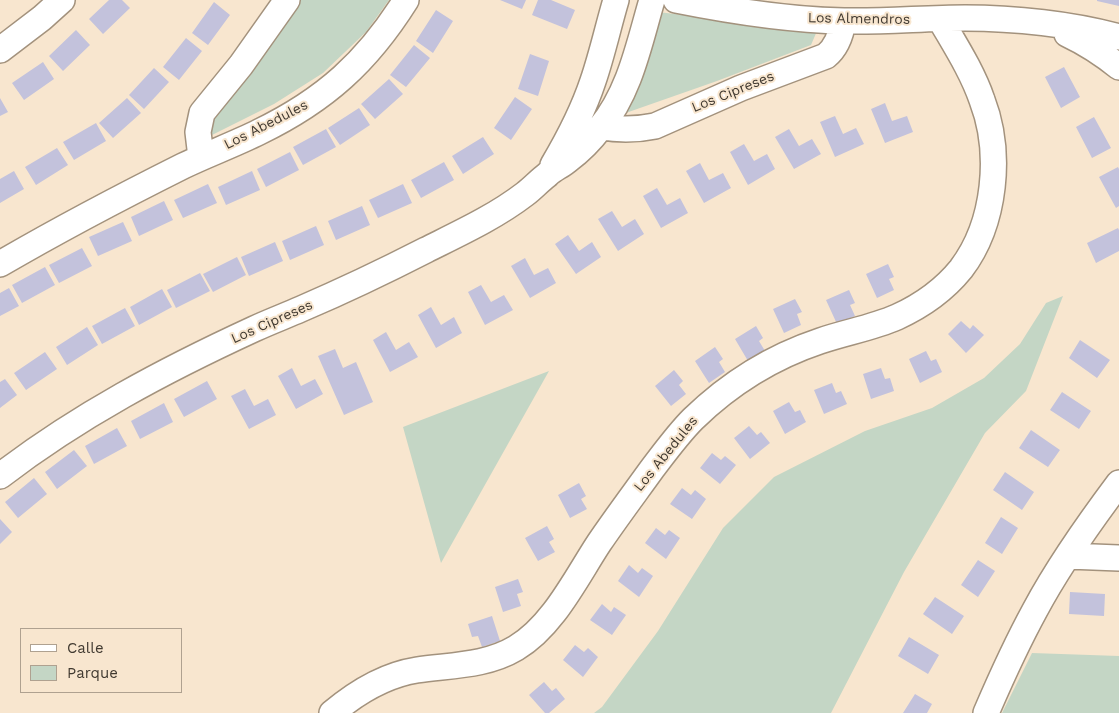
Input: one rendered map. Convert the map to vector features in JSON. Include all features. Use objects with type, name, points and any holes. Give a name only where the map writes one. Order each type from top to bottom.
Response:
[{"type":"street","points":[[0,50],[40,9],[62,0]]},
{"type":"street","points":[[202,157],[198,141],[202,113],[241,65],[287,0]]},
{"type":"street","name":"Los Abedules","points":[[0,264],[76,221],[202,157],[258,133],[286,118],[329,90],[350,71],[377,42],[406,0]]},
{"type":"street","name":"Los Cipreses","points":[[548,174],[566,143],[592,82],[616,0]]},
{"type":"street","name":"Los Cipreses","points":[[0,476],[49,440],[126,393],[213,348],[354,285],[444,241],[504,209],[524,195],[586,145],[615,107],[626,85],[652,0]]},
{"type":"street","name":"Los Almendros","points":[[676,0],[718,8],[802,19],[892,21],[989,18],[1081,29],[1119,37]]},
{"type":"street","name":"Los Abedules","points":[[332,713],[362,691],[398,674],[489,660],[519,646],[548,619],[561,603],[627,503],[674,441],[691,421],[714,400],[740,380],[792,351],[819,341],[882,323],[916,307],[946,284],[960,269],[972,251],[987,212],[994,170],[994,152],[992,135],[982,100],[967,66],[940,19]]},
{"type":"street","name":"Los Cipreses","points":[[601,127],[626,130],[655,126],[741,88],[826,56],[832,52],[836,45],[842,30],[843,21]]},
{"type":"street","name":"Los Almendros","points":[[1044,24],[1065,32],[1085,43],[1119,67]]},
{"type":"street","points":[[986,713],[1002,674],[1039,602],[1100,508],[1119,483]]},
{"type":"street","points":[[1068,556],[1119,558]]},
{"type":"green space","points":[[299,0],[389,0],[366,32],[323,73],[274,104],[210,136],[213,116],[291,14]]},
{"type":"green space","points":[[658,12],[817,31],[811,45],[620,115]]},
{"type":"green space","points":[[1063,296],[1026,391],[985,433],[904,572],[831,713],[594,713],[602,707],[658,631],[723,528],[774,477],[865,431],[932,408],[984,378],[1020,344],[1046,303]]},
{"type":"green space","points":[[549,371],[441,563],[403,427]]},
{"type":"green space","points":[[1032,653],[1119,656],[1119,713],[1002,713]]},
{"type":"building","points":[[109,0],[122,0],[130,8],[103,34],[89,19]]},
{"type":"building","points":[[500,0],[526,0],[522,9]]},
{"type":"building","points":[[538,0],[551,0],[575,10],[567,29],[532,15]]},
{"type":"building","points":[[1119,0],[1119,6],[1097,1]]},
{"type":"building","points":[[214,2],[230,15],[208,45],[192,33]]},
{"type":"building","points":[[436,10],[453,21],[433,53],[416,41]]},
{"type":"building","points":[[76,30],[90,45],[63,71],[49,56]]},
{"type":"building","points":[[186,38],[202,51],[179,80],[163,67]]},
{"type":"building","points":[[414,45],[430,58],[406,87],[390,75]]},
{"type":"building","points":[[530,54],[549,61],[538,96],[518,89]]},
{"type":"building","points":[[43,62],[54,79],[24,100],[12,83]]},
{"type":"building","points":[[1064,67],[1080,97],[1061,108],[1045,77]]},
{"type":"building","points":[[154,68],[169,82],[144,109],[129,95]]},
{"type":"building","points":[[389,79],[403,94],[375,119],[361,104]]},
{"type":"building","points":[[515,97],[532,109],[511,140],[494,128]]},
{"type":"building","points":[[0,98],[8,112],[0,116]]},
{"type":"building","points":[[127,98],[141,113],[113,138],[99,123]]},
{"type":"building","points":[[885,103],[892,121],[907,116],[913,132],[885,143],[871,109]]},
{"type":"building","points":[[359,108],[370,125],[340,145],[328,128]]},
{"type":"building","points":[[835,116],[843,134],[856,128],[864,144],[835,157],[820,122]]},
{"type":"building","points":[[1094,117],[1111,148],[1092,158],[1076,127]]},
{"type":"building","points":[[96,123],[106,141],[74,160],[63,142]]},
{"type":"building","points":[[326,129],[336,147],[303,165],[293,147]]},
{"type":"building","points":[[789,129],[799,146],[812,139],[821,154],[794,169],[775,137]]},
{"type":"building","points":[[483,137],[494,154],[463,174],[452,156]]},
{"type":"building","points":[[744,144],[754,161],[767,154],[775,169],[748,185],[730,152]]},
{"type":"building","points":[[57,148],[68,165],[36,185],[25,167]]},
{"type":"building","points":[[290,152],[299,170],[266,187],[257,169]]},
{"type":"building","points":[[444,162],[454,180],[421,198],[411,180]]},
{"type":"building","points":[[700,163],[709,180],[723,173],[731,188],[704,203],[686,171]]},
{"type":"building","points":[[1118,167],[1119,206],[1116,208],[1099,177]]},
{"type":"building","points":[[14,171],[24,189],[0,203],[0,179]]},
{"type":"building","points":[[252,171],[260,190],[226,205],[218,187]]},
{"type":"building","points":[[208,184],[217,203],[183,218],[174,200]]},
{"type":"building","points":[[403,184],[412,203],[378,218],[369,200]]},
{"type":"building","points":[[657,188],[667,205],[680,198],[688,213],[661,228],[643,196]]},
{"type":"building","points":[[164,201],[173,220],[139,236],[131,217]]},
{"type":"building","points":[[362,206],[370,225],[336,240],[328,221]]},
{"type":"building","points":[[612,211],[622,227],[635,219],[644,234],[618,251],[598,219]]},
{"type":"building","points":[[123,222],[132,241],[98,256],[89,237]]},
{"type":"building","points":[[316,226],[324,245],[290,260],[282,241]]},
{"type":"building","points":[[1118,228],[1119,251],[1096,263],[1087,243]]},
{"type":"building","points":[[568,235],[579,251],[592,242],[601,257],[576,274],[555,244]]},
{"type":"building","points":[[275,242],[283,261],[249,276],[241,257]]},
{"type":"building","points":[[82,248],[92,266],[59,283],[49,265]]},
{"type":"building","points":[[237,257],[246,275],[213,292],[203,274]]},
{"type":"building","points":[[525,258],[534,275],[548,268],[556,283],[530,298],[511,266]]},
{"type":"building","points":[[888,264],[894,277],[889,279],[894,290],[877,298],[866,274]]},
{"type":"building","points":[[45,267],[55,285],[22,303],[12,285]]},
{"type":"building","points":[[200,273],[210,291],[176,308],[167,290]]},
{"type":"building","points":[[481,285],[491,302],[504,295],[513,310],[485,325],[468,292]]},
{"type":"building","points":[[9,288],[19,306],[0,316],[0,293]]},
{"type":"building","points":[[162,289],[172,307],[139,325],[130,307]]},
{"type":"building","points":[[849,290],[855,303],[850,305],[855,316],[837,324],[826,300]]},
{"type":"building","points":[[795,299],[802,312],[797,314],[801,325],[784,333],[773,309]]},
{"type":"building","points":[[431,307],[441,325],[454,317],[462,333],[436,348],[418,315]]},
{"type":"building","points":[[125,308],[135,326],[102,344],[92,326]]},
{"type":"building","points":[[961,321],[970,329],[973,325],[984,335],[966,353],[948,334]]},
{"type":"building","points":[[756,326],[763,338],[759,341],[765,351],[748,361],[735,339]]},
{"type":"building","points":[[87,327],[98,345],[67,365],[56,347]]},
{"type":"building","points":[[386,332],[396,350],[409,342],[418,357],[390,372],[373,340]]},
{"type":"building","points":[[1080,340],[1110,360],[1097,378],[1069,358]]},
{"type":"building","points":[[715,347],[723,359],[719,362],[725,372],[709,383],[695,361]]},
{"type":"building","points":[[335,349],[343,368],[356,362],[373,402],[344,415],[318,356]]},
{"type":"building","points":[[926,351],[931,361],[936,359],[942,372],[920,383],[909,359]]},
{"type":"building","points":[[45,352],[57,369],[26,390],[14,373]]},
{"type":"building","points":[[292,368],[301,386],[315,379],[323,394],[296,409],[278,376]]},
{"type":"building","points":[[881,368],[885,379],[890,378],[894,391],[871,399],[863,374]]},
{"type":"building","points":[[674,370],[683,381],[679,385],[686,394],[671,406],[655,386]]},
{"type":"building","points":[[5,379],[17,395],[0,408],[0,382]]},
{"type":"building","points":[[207,381],[217,399],[184,417],[174,399]]},
{"type":"building","points":[[832,383],[836,393],[841,391],[847,404],[824,414],[814,390]]},
{"type":"building","points":[[245,389],[254,406],[268,399],[276,415],[249,429],[231,396]]},
{"type":"building","points":[[1062,392],[1091,411],[1079,429],[1050,410]]},
{"type":"building","points":[[789,402],[795,412],[800,410],[806,422],[785,434],[773,411]]},
{"type":"building","points":[[164,403],[173,422],[140,439],[131,421]]},
{"type":"building","points":[[749,426],[757,435],[761,432],[770,443],[750,459],[734,438]]},
{"type":"building","points":[[117,428],[127,446],[94,464],[85,446]]},
{"type":"building","points":[[1031,430],[1060,450],[1048,467],[1019,448]]},
{"type":"building","points":[[74,450],[87,466],[57,489],[45,472]]},
{"type":"building","points":[[712,453],[721,460],[725,456],[736,465],[720,484],[700,468]]},
{"type":"building","points":[[1005,472],[1034,492],[1022,510],[993,490]]},
{"type":"building","points":[[34,478],[47,494],[18,518],[5,502]]},
{"type":"building","points":[[579,483],[586,496],[581,499],[587,509],[570,518],[558,495]]},
{"type":"building","points":[[682,488],[691,495],[695,490],[706,499],[692,519],[670,504]]},
{"type":"building","points":[[1001,517],[1018,528],[1002,554],[985,543]]},
{"type":"building","points":[[0,519],[12,532],[0,544]]},
{"type":"building","points":[[547,526],[554,539],[549,542],[555,552],[538,561],[525,538]]},
{"type":"building","points":[[656,528],[665,535],[669,530],[680,538],[666,559],[645,543]]},
{"type":"building","points":[[978,560],[995,571],[978,597],[961,585]]},
{"type":"building","points":[[629,565],[638,573],[642,568],[653,576],[639,597],[618,581]]},
{"type":"building","points":[[518,579],[523,592],[517,594],[521,606],[503,612],[495,587]]},
{"type":"building","points":[[1070,592],[1105,594],[1104,616],[1069,614]]},
{"type":"building","points":[[935,597],[964,616],[952,634],[923,614]]},
{"type":"building","points":[[602,604],[611,612],[614,607],[626,615],[612,635],[590,620]]},
{"type":"building","points":[[492,616],[500,641],[482,647],[478,636],[472,637],[468,624]]},
{"type":"building","points":[[909,637],[939,655],[928,674],[898,656]]},
{"type":"building","points":[[575,645],[584,652],[588,648],[598,657],[583,677],[563,660]]},
{"type":"building","points":[[544,682],[552,691],[556,688],[565,699],[549,713],[545,713],[529,695]]},
{"type":"building","points":[[915,694],[932,704],[927,713],[903,713]]}]
